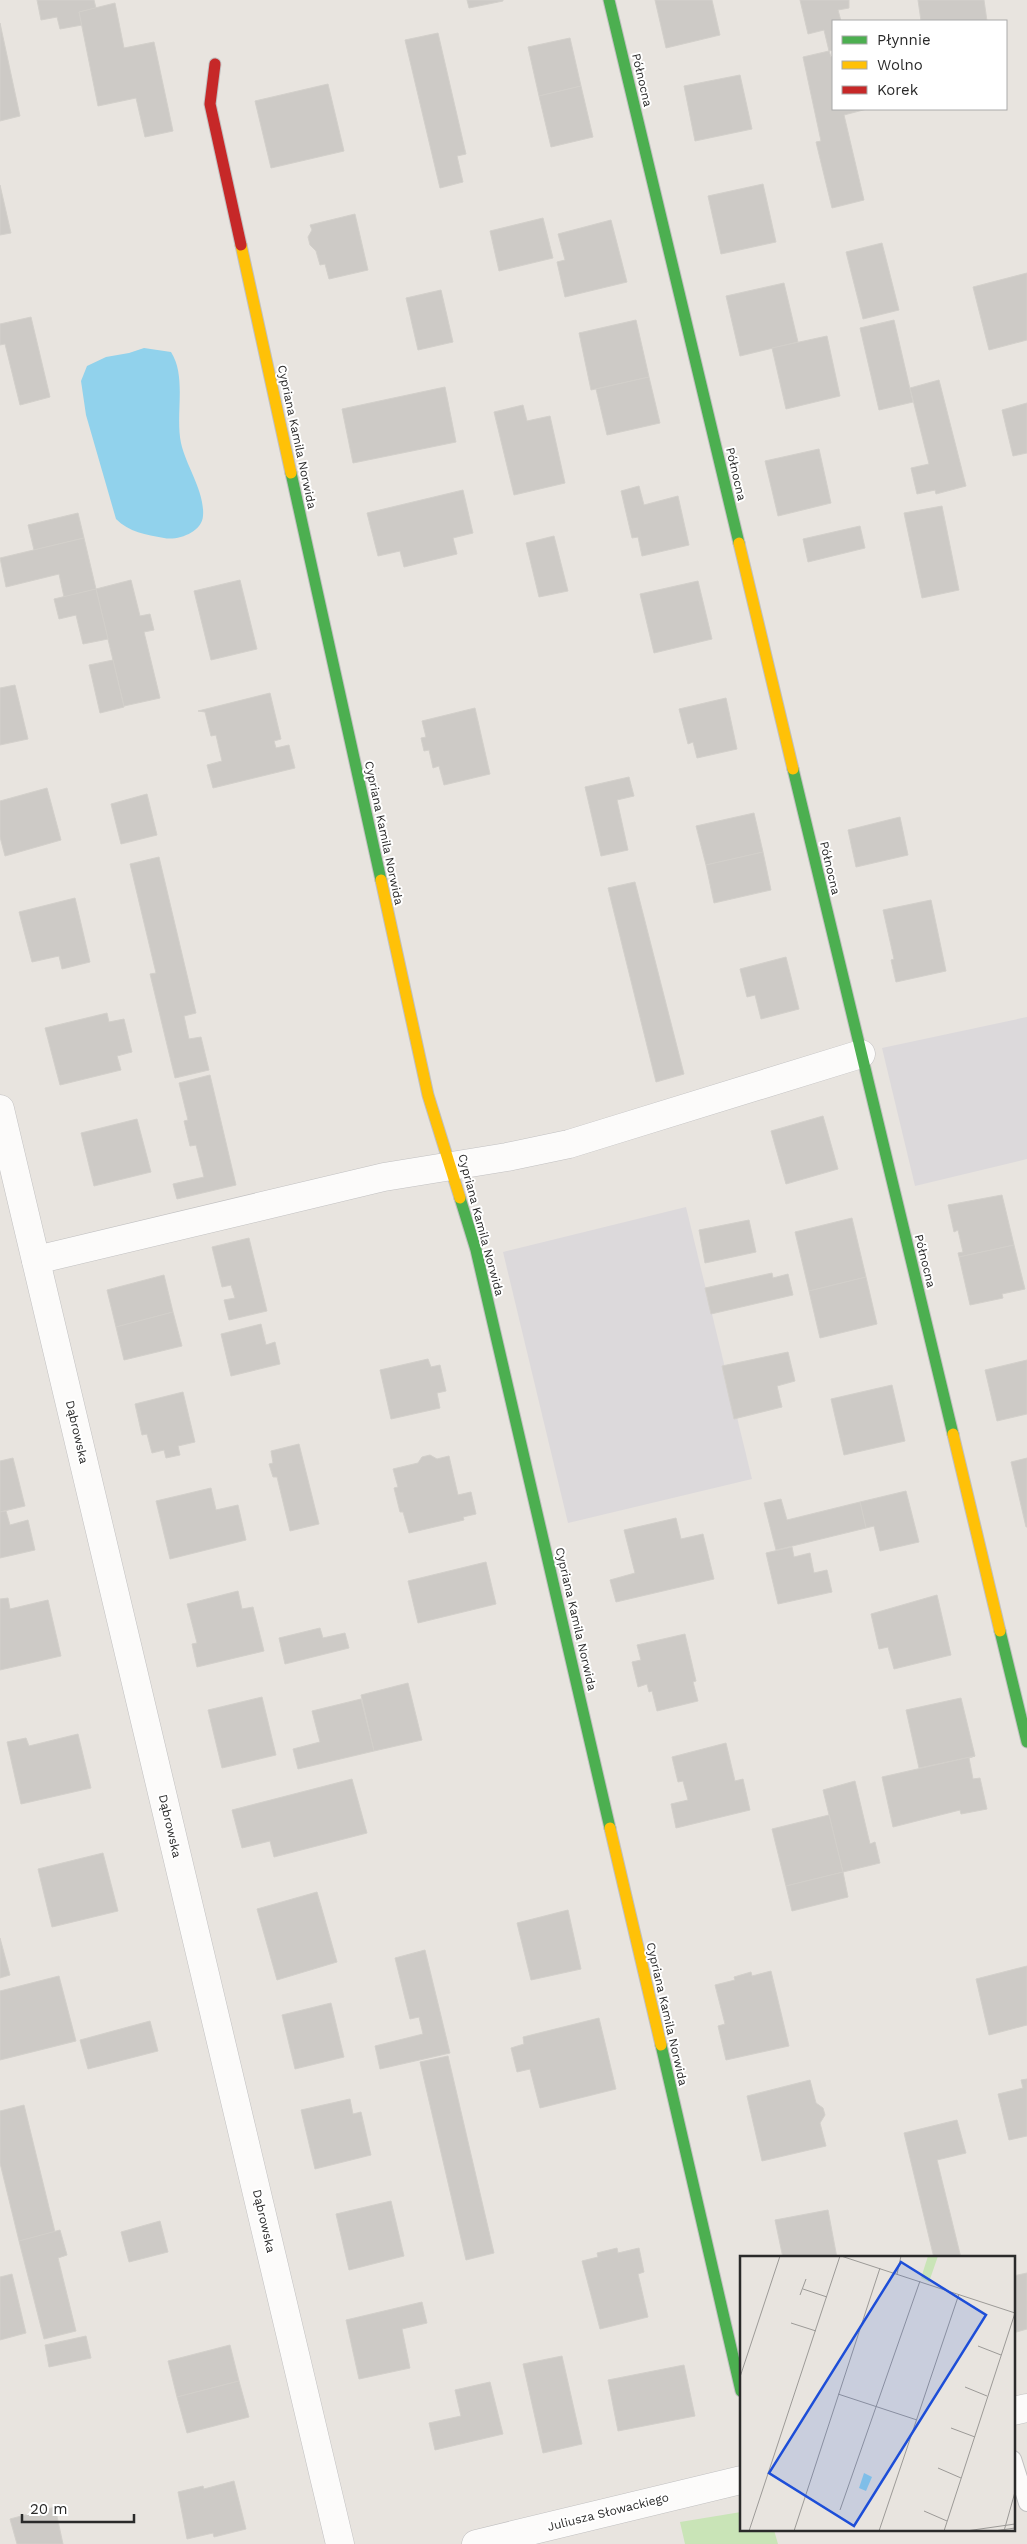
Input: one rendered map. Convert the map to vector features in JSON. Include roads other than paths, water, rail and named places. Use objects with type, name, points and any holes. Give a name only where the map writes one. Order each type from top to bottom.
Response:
[{"type":"street","name":"Północna","points":[[608,0],[1027,1742]]},
{"type":"street","name":"Cypriana Kamila Norwida","points":[[215,64],[210,104],[428,1095],[476,1250],[740,2387]]},
{"type":"street","points":[[36,1260],[384,1177],[451,1167],[569,1144],[861,1054]]},
{"type":"street","name":"Dąbrowska","points":[[0,1109],[340,2544]]},
{"type":"street","points":[[1014,2411],[1027,2408]]},
{"type":"street","name":"Juliusza Słowackiego","points":[[476,2544],[740,2480]]},
{"type":"lane","points":[[1014,2462],[1027,2503]]},
{"type":"water","points":[[144,348],[171,352],[176,362],[180,384],[179,420],[181,443],[203,507],[202,522],[194,531],[182,537],[170,539],[151,536],[126,527],[116,519],[86,415],[81,381],[87,366],[106,357]]}]
